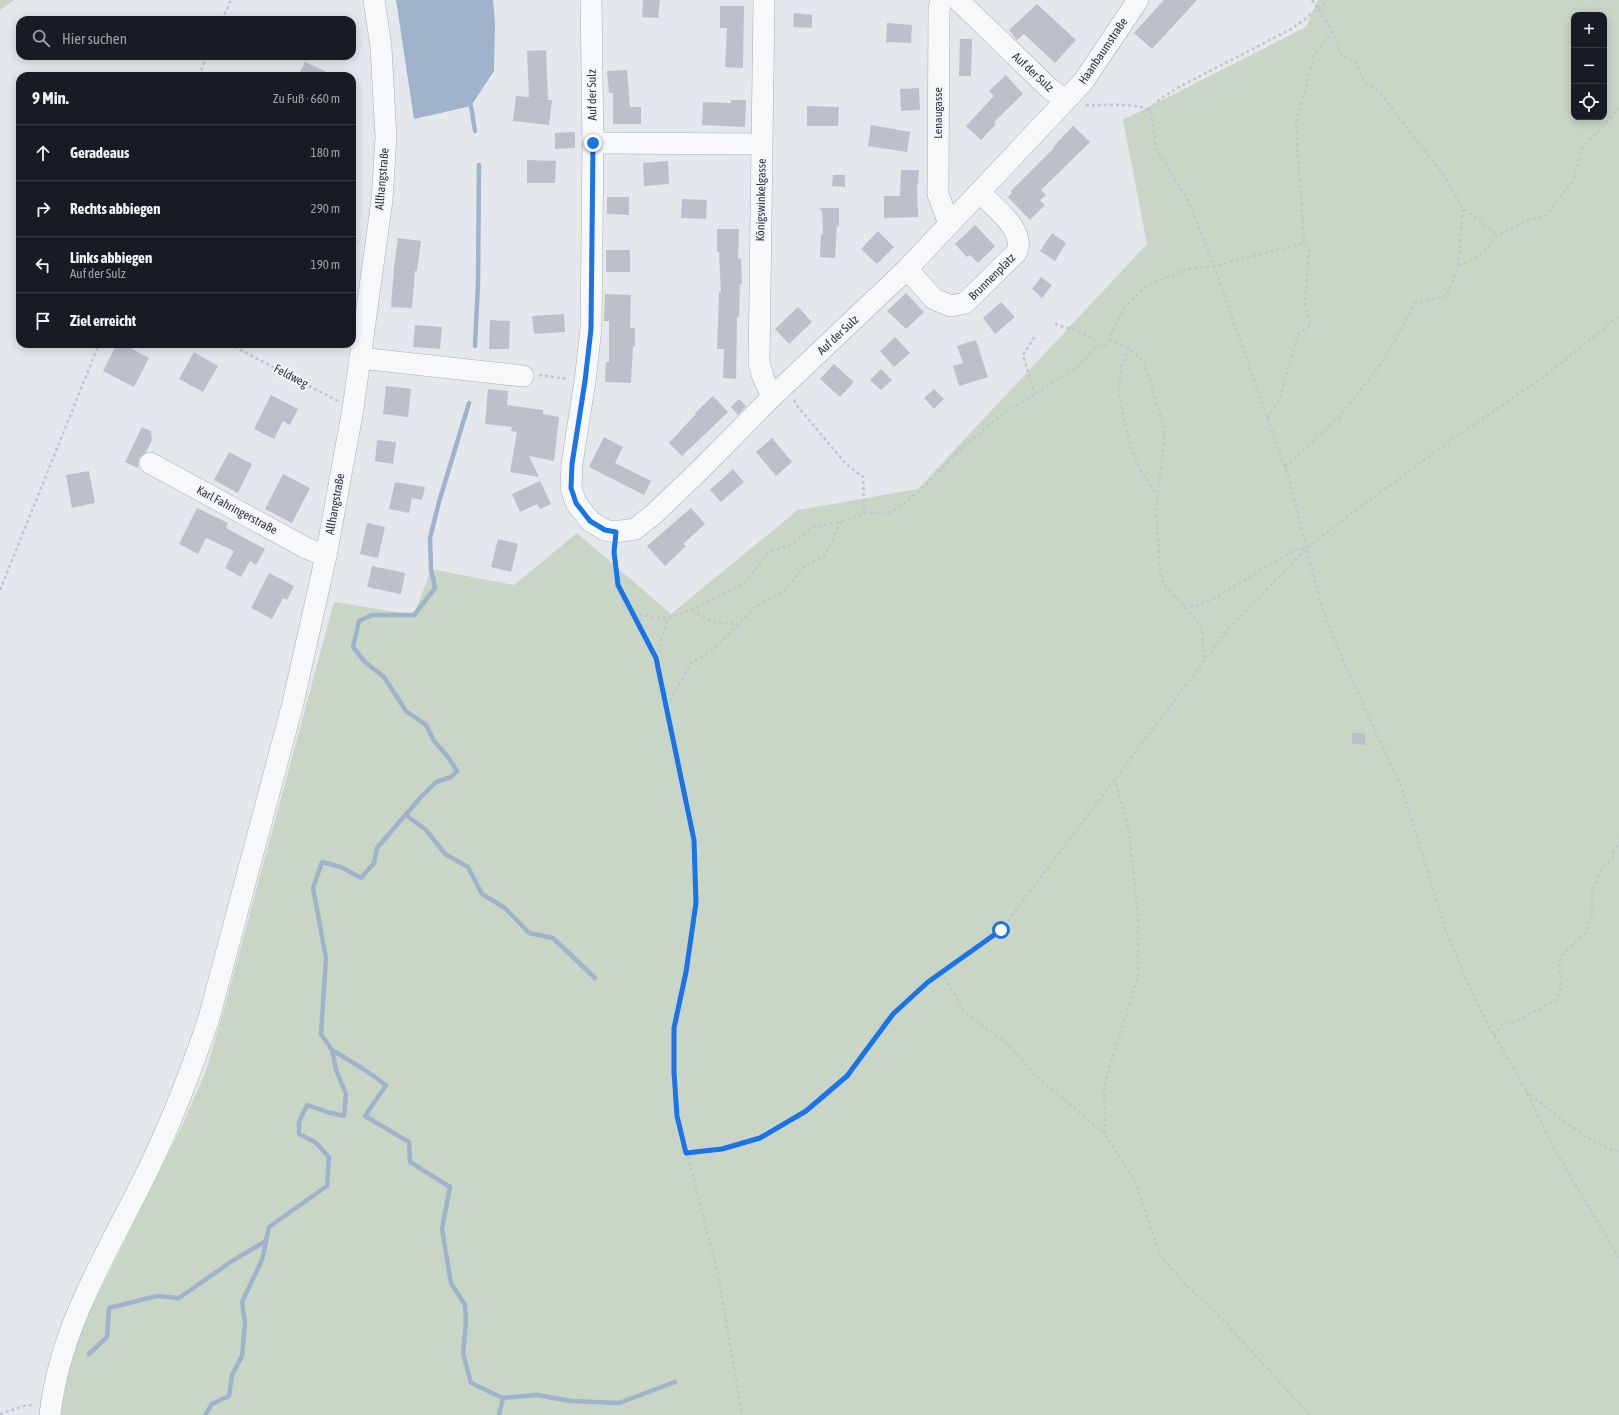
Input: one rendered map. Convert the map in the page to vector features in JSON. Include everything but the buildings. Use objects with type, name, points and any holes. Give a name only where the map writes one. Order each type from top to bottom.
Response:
[{"type":"street","name":"Allhangstraße","points":[[51,1410],[59,1363],[70,1328],[101,1260],[140,1186],[165,1134],[193,1065],[209,1018],[293,703],[326,556],[352,409],[382,200],[386,137],[381,47],[374,0]]},
{"type":"street","name":"Auf der Sulz","points":[[591,0],[593,143],[591,329],[585,381],[572,464],[571,488],[576,503],[590,521],[605,530],[616,532],[635,529],[654,514],[702,468],[778,391],[907,269],[1066,100],[1050,89],[958,0]]},
{"type":"street","name":"Königswinkelgasse","points":[[764,0],[759,363],[763,377],[778,391]]},
{"type":"street","name":"Lenaugasse","points":[[941,0],[939,9],[938,194],[949,224]]},
{"type":"street","name":"Haanbaumstraße","points":[[1066,100],[1083,82],[1138,0]]},
{"type":"street","points":[[593,143],[762,144]]},
{"type":"street","name":"Brunnenplatz","points":[[907,269],[934,299],[950,306],[965,303],[1016,253],[1019,247],[1018,237],[1009,220],[980,193]]},
{"type":"street","points":[[360,358],[523,376]]},
{"type":"street","name":"Karl Fahringerstraße","points":[[150,463],[306,548],[326,556]]},
{"type":"path","points":[[224,16],[231,0]]},
{"type":"path","points":[[1312,0],[1330,27],[1341,55],[1356,61],[1363,80],[1381,94],[1445,177],[1463,208],[1498,235]]},
{"type":"path","points":[[1149,110],[1160,99],[1179,87],[1289,30],[1327,0]]},
{"type":"path","points":[[1267,418],[1280,401],[1298,334],[1311,325],[1305,306],[1309,250],[1304,243],[1296,124],[1314,56],[1332,32]]},
{"type":"path","points":[[201,72],[205,60]]},
{"type":"path","points":[[1066,100],[1096,106],[1133,105],[1149,110],[1153,118],[1154,139],[1157,151],[1187,198],[1214,266],[1285,467],[1322,608],[1341,656],[1401,786],[1447,934],[1467,981],[1494,1036],[1526,1090],[1554,1148],[1619,1258]]},
{"type":"path","points":[[1458,266],[1480,256],[1498,235],[1528,220],[1546,215],[1573,181],[1581,150],[1607,119],[1619,108]]},
{"type":"path","points":[[1285,467],[1340,416],[1383,361],[1415,303],[1447,296],[1458,266],[1463,208]]},
{"type":"path","points":[[633,614],[668,618],[692,610],[744,584],[769,552],[791,544],[813,527],[841,522],[864,513],[892,512],[919,492],[965,444],[1004,413],[1075,369],[1099,345],[1105,345],[1109,340],[1125,307],[1145,287],[1187,269],[1214,266],[1304,243]]},
{"type":"path","points":[[686,1153],[722,1149],[760,1138],[806,1111],[847,1076],[893,1014],[928,982],[1001,930],[1229,628],[1307,548],[1345,518],[1453,439],[1549,373],[1619,316]]},
{"type":"path","points":[[1055,324],[1087,336],[1095,340],[1099,345]]},
{"type":"path","points":[[1035,336],[1023,355],[1035,395]]},
{"type":"path","points":[[1109,340],[1129,348],[1144,362],[1165,430],[1156,512],[1160,570],[1164,585],[1196,620],[1202,630],[1204,660]]},
{"type":"path","points":[[0,590],[97,348]]},
{"type":"path","name":"Feldweg","points":[[237,348],[352,409]]},
{"type":"path","points":[[1129,348],[1121,367],[1119,393],[1129,440],[1139,468],[1158,496]]},
{"type":"path","points":[[523,376],[532,374],[585,381]]},
{"type":"path","points":[[778,391],[798,407],[846,464],[863,477],[864,513]]},
{"type":"path","points":[[666,706],[691,663],[712,652],[755,607],[785,591],[804,566],[825,555],[841,522]]},
{"type":"path","points":[[616,532],[614,552],[618,585],[656,658],[694,840],[696,903],[686,972],[674,1028],[674,1072],[677,1116],[717,1269],[742,1415]]},
{"type":"path","points":[[1184,606],[1195,606],[1215,598],[1296,549],[1307,548]]},
{"type":"path","points":[[692,610],[712,622],[738,624]]},
{"type":"path","points":[[656,658],[668,618]]},
{"type":"path","points":[[1105,1134],[1104,1085],[1138,977],[1138,914],[1129,832],[1115,779]]},
{"type":"path","points":[[1494,1036],[1502,1024],[1514,1022],[1556,1000],[1560,992],[1561,982],[1559,964],[1562,955],[1585,933],[1592,916],[1592,893],[1601,870],[1613,857],[1613,852],[1619,840]]},
{"type":"path","points":[[942,972],[964,1012],[1009,1045],[1034,1074],[1105,1134],[1135,1181],[1160,1255],[1184,1283],[1221,1318],[1310,1415]]},
{"type":"path","points":[[1526,1090],[1585,1136],[1608,1150],[1619,1151]]},
{"type":"path","points":[[0,1414],[27,1405],[51,1410]]},
{"type":"green space","points":[[0,0],[14,0],[0,10]]},
{"type":"green space","points":[[1318,0],[1619,0],[1619,1415],[57,1415],[59,1399],[81,1329],[181,1128],[206,1071],[334,602],[414,615],[431,569],[514,585],[577,533],[671,614],[798,510],[918,489],[1147,244],[1123,120],[1306,27]]},
{"type":"water","points":[[396,0],[493,0],[495,23],[494,71],[471,106],[414,119]]},
{"type":"waterway","points":[[471,106],[475,131]]},
{"type":"waterway","points":[[475,346],[478,283],[479,165]]},
{"type":"waterway","points":[[469,403],[439,502],[430,538],[431,569],[435,588],[414,615],[372,615],[359,621],[353,647],[365,662],[384,677],[406,711],[426,725],[434,741],[448,757],[457,771],[451,777],[436,782],[420,798],[377,848],[374,863],[361,878],[341,867],[322,862],[313,888],[326,958],[321,1034],[332,1050],[362,1068],[386,1085],[365,1116],[409,1142],[410,1162],[450,1187],[442,1229],[451,1283],[465,1305],[466,1322],[463,1353],[471,1383],[503,1398],[499,1415]]},
{"type":"waterway","points":[[406,815],[426,830],[445,854],[468,867],[482,894],[505,908],[529,933],[553,938],[595,978]]},
{"type":"waterway","points":[[205,1415],[212,1404],[229,1396],[232,1375],[242,1356],[245,1323],[242,1302],[262,1260],[269,1227],[327,1186],[329,1157],[315,1142],[299,1134],[299,1122],[307,1105],[344,1116],[346,1094],[336,1070],[332,1050]]},
{"type":"waterway","points":[[89,1354],[107,1337],[109,1308],[157,1296],[179,1298],[232,1261],[266,1241]]},
{"type":"waterway","points":[[503,1398],[537,1395],[571,1401],[619,1403],[675,1382]]},
{"type":"route","points":[[593,143],[591,329],[585,381],[572,464],[571,488],[576,503],[590,521],[605,530],[616,532],[614,552],[618,585],[656,658],[694,840],[696,903],[686,972],[674,1028],[674,1072],[677,1116],[686,1153],[722,1149],[760,1138],[806,1111],[847,1076],[893,1014],[928,982],[1001,930]]}]
